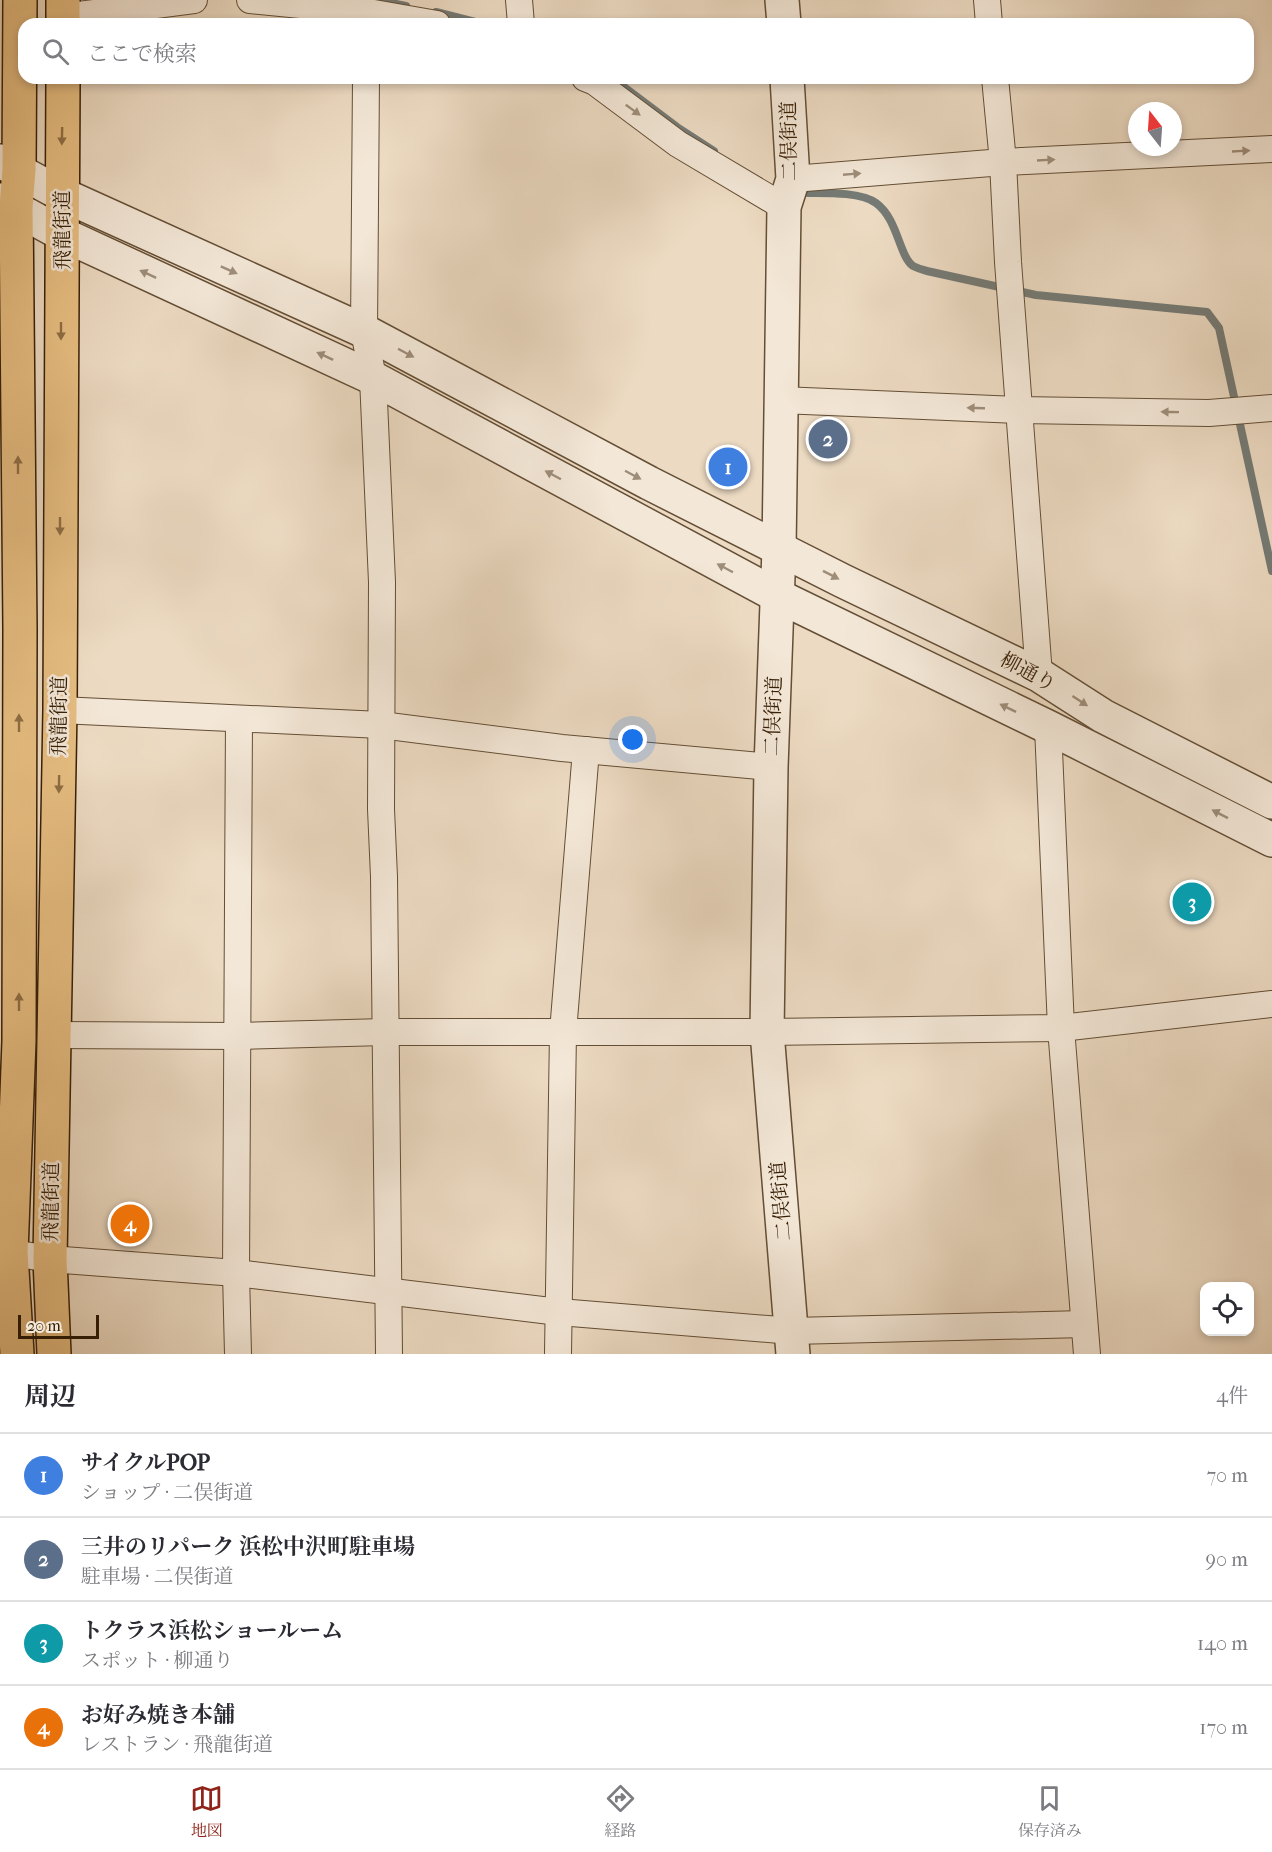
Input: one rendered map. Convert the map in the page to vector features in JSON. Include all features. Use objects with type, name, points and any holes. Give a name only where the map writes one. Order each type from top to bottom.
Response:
[{"type":"highway","name":"飛龍街道","points":[[19,18],[20,0]]},
{"type":"highway","name":"飛龍街道","points":[[18,33],[8,203],[20,629],[6,1252],[18,1354]]},
{"type":"highway","name":"飛龍街道","points":[[54,1354],[50,1259],[60,710],[63,84]]},
{"type":"street","points":[[63,14],[195,0]]},
{"type":"street","points":[[250,0],[362,10],[404,18]]},
{"type":"street","points":[[519,0],[520,18]]},
{"type":"street","points":[[782,0],[784,18]]},
{"type":"street","points":[[987,0],[988,18]]},
{"type":"street","points":[[366,84],[364,331],[373,378],[382,582],[381,725],[389,1354]]},
{"type":"street","points":[[598,84],[678,144],[789,193],[1003,162],[1272,149]]},
{"type":"street","name":"二俣街道","points":[[787,84],[789,193],[771,767],[767,1032],[793,1343]]},
{"type":"street","points":[[995,84],[1003,162],[1008,262],[1039,675]]},
{"type":"street","name":"柳通り","points":[[10,165],[62,194],[364,331],[639,478],[779,549],[1039,675],[1103,716],[1272,802]]},
{"type":"street","name":"柳通り","points":[[8,203],[62,234],[373,378],[776,596],[1048,727],[1272,840]]},
{"type":"street","points":[[781,400],[1019,410],[1209,413],[1250,409]]},
{"type":"street","points":[[60,710],[381,725],[586,750],[771,767]]},
{"type":"street","points":[[238,1354],[236,1273],[239,719]]},
{"type":"street","points":[[1048,727],[1061,1028],[1087,1354]]},
{"type":"street","points":[[558,1354],[564,1032],[586,750]]},
{"type":"street","points":[[53,1035],[239,1036],[386,1032],[767,1032],[1061,1028],[1272,1004]]},
{"type":"street","points":[[6,1252],[50,1259],[236,1273],[793,1343],[1084,1324]]},
{"type":"waterway","points":[[377,0],[406,6]]},
{"type":"waterway","points":[[436,12],[460,18]]},
{"type":"waterway","points":[[620,84],[677,127],[714,151]]},
{"type":"waterway","points":[[808,193],[834,193],[870,199],[889,218],[908,261],[913,266],[924,270],[1036,295],[1207,312],[1219,328],[1272,571]]},
{"type":"place","name":"三井のリパーク 浜松中沢町駐車場","points":[[828,439]]},
{"type":"place","name":"サイクルPOP","points":[[728,467]]},
{"type":"place","name":"トクラス浜松ショールーム","points":[[1192,902]]},
{"type":"place","name":"お好み焼き本舗","points":[[130,1224]]}]
